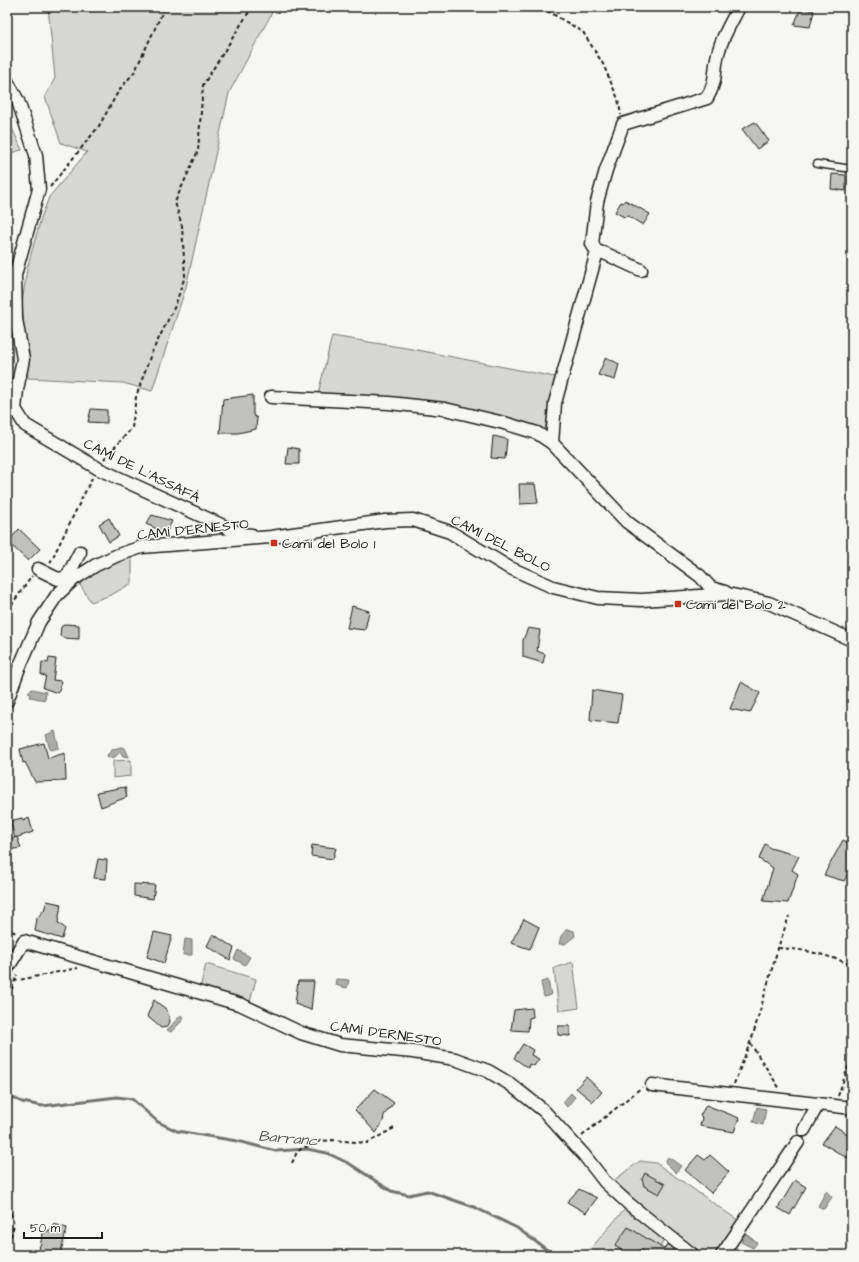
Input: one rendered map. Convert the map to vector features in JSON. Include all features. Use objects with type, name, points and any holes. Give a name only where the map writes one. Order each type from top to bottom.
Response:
[{"type":"street","points":[[552,443],[555,403],[597,252],[592,244],[597,202],[606,170],[623,124],[706,98],[712,91],[716,73],[718,51],[739,7]]},
{"type":"street","name":"CAMÍ DE L'ASSAFÀ","points":[[7,80],[18,101],[36,155],[39,189],[11,276],[16,319],[23,359],[15,409],[25,425],[97,467],[241,534],[271,537]]},
{"type":"street","points":[[597,252],[604,253],[641,270]]},
{"type":"street","points":[[271,396],[389,403],[445,410],[510,425],[537,433],[552,443],[627,522],[700,576],[712,588],[728,594]]},
{"type":"street","name":"CAMÍ DEL BOLO","points":[[271,537],[385,521],[413,520],[450,532],[508,567],[553,587],[598,598],[642,600],[728,594],[769,603],[852,640]]},
{"type":"street","name":"CAMÍ D'ERNESTO","points":[[7,701],[10,684],[40,622],[60,592],[74,579],[96,565],[118,555],[142,547],[271,537]]},
{"type":"street","points":[[60,592],[80,552]]},
{"type":"street","points":[[41,571],[58,580],[67,577]]},
{"type":"street","name":"CAMÍ D'ERNESTO","points":[[7,969],[24,941],[242,1005],[301,1033],[340,1045],[413,1052],[455,1059],[488,1071],[510,1084],[543,1110],[611,1187],[693,1255]]},
{"type":"street","points":[[652,1085],[852,1108]]},
{"type":"street","points":[[804,1130],[818,1104]]},
{"type":"street","points":[[722,1255],[798,1142]]},
{"type":"lane","points":[[817,164],[852,169]]},
{"type":"path","points":[[48,190],[99,126],[118,92],[135,70],[165,7]]},
{"type":"path","points":[[7,611],[28,581],[54,558],[57,547],[78,508],[97,467],[132,428],[136,397],[146,369],[175,306],[185,276],[182,226],[176,202],[198,151],[203,85],[252,7]]},
{"type":"path","points":[[541,7],[583,32],[604,64],[618,99],[623,124]]},
{"type":"path","points":[[730,1094],[750,1043],[789,916]]},
{"type":"path","points":[[778,948],[796,949],[822,954],[852,965]]},
{"type":"path","points":[[14,981],[80,968]]},
{"type":"path","points":[[750,1043],[788,1101]]},
{"type":"path","points":[[834,1106],[852,1056]]},
{"type":"path","points":[[574,1144],[645,1084],[652,1085]]},
{"type":"path","points":[[292,1163],[297,1152],[304,1147],[320,1141],[333,1140],[367,1143],[396,1127]]},
{"type":"path","points":[[7,1199],[14,1225],[7,1249]]},
{"type":"shaded area","points":[[48,7],[275,7],[229,93],[186,287],[152,391],[123,383],[28,378],[22,303],[27,269],[41,218],[49,197],[87,152],[61,143],[45,97],[55,78]]},
{"type":"shaded area","points":[[7,117],[22,150],[7,154]]},
{"type":"shaded area","points":[[332,336],[412,349],[555,377],[545,429],[481,413],[318,394]]},
{"type":"shaded area","points":[[132,553],[132,583],[111,595],[91,602],[80,585],[95,571]]},
{"type":"shaded area","points":[[32,689],[46,692],[45,700],[30,697],[31,694],[28,692]]},
{"type":"shaded area","points":[[55,731],[59,748],[50,750],[46,735]]},
{"type":"shaded area","points":[[121,747],[125,748],[129,757],[123,756],[120,752],[115,757],[108,758],[107,755],[113,749]]},
{"type":"shaded area","points":[[131,760],[131,776],[113,778],[113,761]]},
{"type":"shaded area","points":[[567,929],[574,931],[575,936],[565,944],[559,944],[561,936]]},
{"type":"shaded area","points":[[185,939],[192,940],[192,955],[183,955]]},
{"type":"shaded area","points":[[238,950],[250,957],[245,965],[234,959]]},
{"type":"shaded area","points":[[573,962],[579,1008],[559,1011],[554,968]]},
{"type":"shaded area","points":[[206,964],[256,979],[250,1002],[200,988]]},
{"type":"shaded area","points":[[336,979],[349,980],[347,988],[335,985]]},
{"type":"shaded area","points":[[548,980],[551,995],[544,997],[541,982]]},
{"type":"shaded area","points":[[181,1015],[184,1019],[171,1032],[167,1030]]},
{"type":"shaded area","points":[[571,1093],[575,1097],[567,1107],[563,1102]]},
{"type":"shaded area","points":[[757,1107],[766,1109],[763,1125],[753,1122]]},
{"type":"shaded area","points":[[668,1157],[681,1166],[676,1173],[665,1162]]},
{"type":"shaded area","points":[[640,1161],[656,1163],[739,1221],[716,1255],[699,1255],[613,1181]]},
{"type":"shaded area","points":[[826,1191],[832,1197],[824,1209],[818,1206]]},
{"type":"shaded area","points":[[625,1209],[665,1239],[655,1255],[587,1255],[591,1248]]},
{"type":"shaded area","points":[[746,1234],[757,1243],[753,1248],[741,1242]]},
{"type":"building","points":[[801,8],[814,11],[810,27],[794,25]]},
{"type":"building","points":[[755,122],[769,141],[757,149],[742,129]]},
{"type":"building","points":[[832,174],[846,175],[846,191],[831,189]]},
{"type":"building","points":[[625,200],[650,214],[643,225],[628,216],[624,217],[615,212],[621,202],[623,203]]},
{"type":"building","points":[[606,357],[619,364],[615,380],[598,375]]},
{"type":"building","points":[[253,395],[253,415],[257,418],[256,429],[238,433],[220,433],[223,399]]},
{"type":"building","points":[[91,409],[107,410],[107,423],[88,422]]},
{"type":"building","points":[[493,436],[507,439],[505,459],[491,458]]},
{"type":"building","points":[[288,447],[299,449],[299,464],[286,464]]},
{"type":"building","points":[[519,484],[535,484],[538,503],[520,504]]},
{"type":"building","points":[[152,515],[172,521],[166,533],[146,524]]},
{"type":"building","points":[[109,518],[119,536],[109,542],[99,524]]},
{"type":"building","points":[[19,529],[40,549],[28,561],[8,542]]},
{"type":"building","points":[[352,606],[369,611],[365,630],[347,628]]},
{"type":"building","points":[[65,624],[79,625],[79,639],[64,638],[60,636],[61,627]]},
{"type":"building","points":[[528,628],[540,630],[537,651],[545,654],[543,663],[523,657],[523,640]]},
{"type":"building","points":[[49,658],[56,659],[53,680],[62,681],[58,693],[43,688],[46,676],[41,675],[42,662],[48,663]]},
{"type":"building","points":[[741,682],[760,693],[750,713],[730,709]]},
{"type":"building","points":[[592,690],[622,695],[618,723],[590,720]]},
{"type":"building","points":[[44,743],[48,758],[65,753],[66,781],[35,782],[25,762],[23,763],[20,749]]},
{"type":"building","points":[[125,787],[127,797],[101,807],[97,792]]},
{"type":"building","points":[[22,818],[23,821],[29,818],[33,832],[15,838],[10,821]]},
{"type":"building","points":[[17,837],[21,848],[7,850],[7,840]]},
{"type":"building","points":[[843,840],[852,845],[852,866],[844,881],[824,875]]},
{"type":"building","points":[[765,844],[770,848],[799,856],[792,870],[798,874],[788,903],[763,901],[773,868],[759,859]]},
{"type":"building","points":[[312,845],[336,848],[333,859],[311,856]]},
{"type":"building","points":[[98,859],[107,860],[106,879],[94,878]]},
{"type":"building","points":[[134,884],[155,885],[153,899],[134,896]]},
{"type":"building","points":[[47,901],[61,904],[58,923],[65,928],[62,939],[35,931],[37,918],[44,910]]},
{"type":"building","points":[[524,919],[539,927],[530,949],[511,943]]},
{"type":"building","points":[[154,932],[172,936],[164,963],[147,957]]},
{"type":"building","points":[[213,934],[234,948],[230,960],[207,946]]},
{"type":"building","points":[[298,981],[314,981],[311,1010],[295,1004]]},
{"type":"building","points":[[154,1000],[166,1009],[170,1022],[167,1027],[161,1028],[147,1016]]},
{"type":"building","points":[[532,1008],[533,1017],[529,1018],[528,1031],[511,1030],[514,1010]]},
{"type":"building","points":[[558,1026],[570,1026],[570,1036],[558,1035]]},
{"type":"building","points":[[523,1044],[533,1050],[531,1055],[539,1059],[534,1066],[529,1064],[528,1068],[514,1058]]},
{"type":"building","points":[[586,1077],[602,1092],[593,1102],[576,1088]]},
{"type":"building","points":[[375,1089],[394,1103],[384,1115],[383,1122],[376,1133],[355,1110]]},
{"type":"building","points":[[706,1105],[739,1118],[734,1132],[700,1126],[702,1118],[700,1116]]},
{"type":"building","points":[[835,1126],[852,1137],[852,1150],[847,1158],[822,1143]]},
{"type":"building","points":[[698,1155],[705,1160],[710,1155],[729,1172],[711,1193],[685,1170]]},
{"type":"building","points":[[645,1173],[665,1184],[659,1194],[644,1186],[642,1179]]},
{"type":"building","points":[[795,1180],[806,1187],[790,1215],[778,1208]]},
{"type":"building","points":[[579,1189],[597,1198],[586,1213],[567,1202]]},
{"type":"building","points":[[54,1224],[67,1228],[60,1255],[44,1255],[38,1253],[44,1230],[49,1231]]},
{"type":"building","points":[[628,1227],[664,1249],[668,1244],[677,1255],[648,1255],[640,1249],[635,1255],[629,1255],[615,1246]]},
{"type":"waterway","name":"Barranc","points":[[7,1095],[22,1102],[42,1106],[117,1097],[132,1099],[158,1122],[177,1131],[237,1141],[276,1151],[307,1149],[327,1153],[350,1164],[391,1191],[409,1195],[427,1191],[474,1207],[517,1228],[554,1255]]},
{"type":"place","name":"Camí del Bolo 1","points":[[274,543]]},
{"type":"place","name":"Camí del Bolo 2","points":[[678,604]]}]
